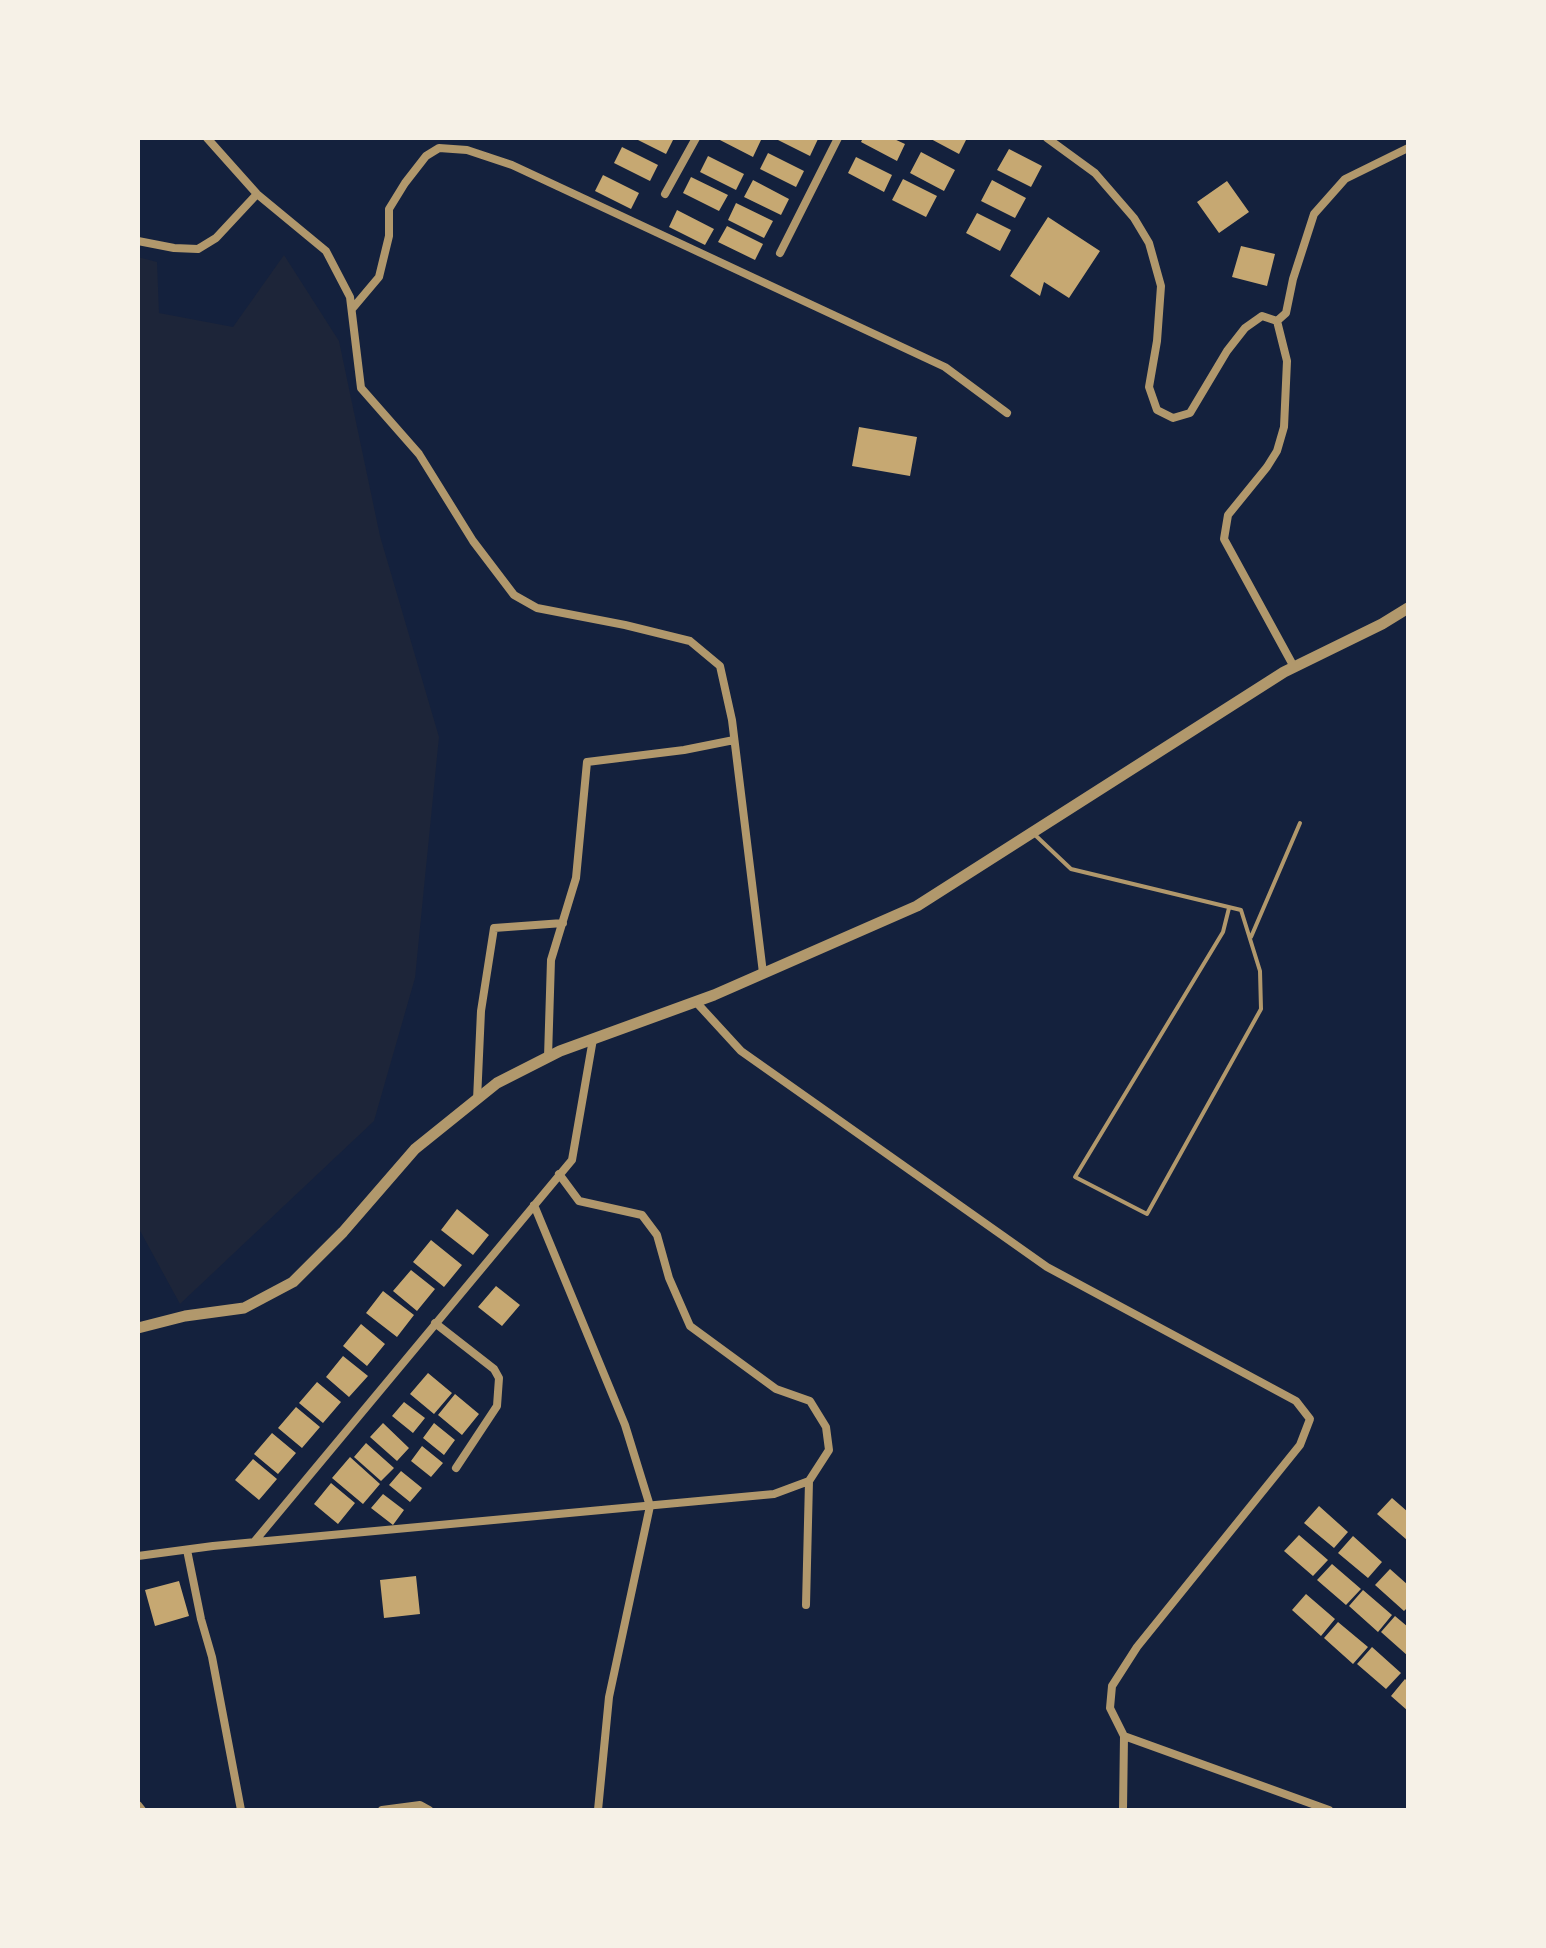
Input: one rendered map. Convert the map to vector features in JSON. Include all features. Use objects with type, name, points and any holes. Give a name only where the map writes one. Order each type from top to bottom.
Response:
[{"type":"street","points":[[207,138],[257,194],[326,251],[350,297],[361,388],[419,454],[473,541],[514,595],[537,608],[690,641],[720,666],[734,740],[763,973]]},
{"type":"street","points":[[665,194],[696,138]]},
{"type":"street","points":[[780,253],[838,138]]},
{"type":"street","points":[[1047,138],[1095,173],[1134,218],[1149,243],[1161,286],[1157,341],[1149,387],[1157,410],[1173,418],[1190,413],[1227,351],[1245,328],[1262,316],[1277,321]]},
{"type":"street","points":[[352,309],[379,277],[389,236],[389,209],[405,183],[426,156],[439,148],[467,150],[512,165],[945,367],[1007,413]]},
{"type":"street","points":[[1277,321],[1286,313],[1293,279],[1314,214],[1345,179],[1408,148]]},
{"type":"street","points":[[138,241],[198,249],[216,238],[257,194]]},
{"type":"street","points":[[1277,321],[1287,361],[1284,427],[1277,451],[1267,467],[1228,515],[1224,539],[1294,667]]},
{"type":"street","points":[[138,1328],[185,1316],[244,1308],[293,1282],[343,1232],[415,1149],[497,1083],[548,1057],[696,1002],[917,906],[1294,667],[1408,608]]},
{"type":"street","points":[[548,1057],[551,960],[576,878],[587,762],[684,750],[734,740]]},
{"type":"street","points":[[477,1100],[481,1011],[494,928],[563,923]]},
{"type":"street","points":[[696,1002],[741,1051],[1047,1267],[1296,1401],[1310,1419],[1300,1445],[1137,1647],[1112,1686],[1110,1708],[1124,1736],[1123,1810]]},
{"type":"street","points":[[254,1543],[572,1160],[593,1039]]},
{"type":"street","points":[[559,1174],[579,1201],[642,1215],[657,1235],[669,1278],[690,1326],[776,1389],[810,1401],[826,1427],[829,1450],[809,1481],[806,1605]]},
{"type":"street","points":[[534,1205],[625,1425],[650,1506],[609,1697],[598,1810]]},
{"type":"street","points":[[435,1323],[494,1369],[499,1378],[497,1406],[456,1468]]},
{"type":"street","points":[[138,1556],[774,1494],[809,1481]]},
{"type":"street","points":[[187,1550],[212,1657],[241,1810]]},
{"type":"street","points":[[1124,1736],[1329,1810]]},
{"type":"street","points":[[138,1805],[142,1810]]},
{"type":"street","points":[[382,1810],[420,1805],[429,1810]]},
{"type":"lane","points":[[1250,939],[1300,823]]},
{"type":"lane","points":[[1032,832],[1071,869],[1241,910],[1260,971],[1261,1009],[1147,1214],[1075,1177],[1223,932],[1229,908]]},
{"type":"shaded area","points":[[284,255],[339,341],[380,536],[439,737],[415,978],[374,1121],[180,1304],[138,1227],[138,257],[157,262],[159,313],[233,327]]},
{"type":"building","points":[[634,138],[674,138],[666,154]]},
{"type":"building","points":[[716,138],[757,138],[761,140],[753,157]]},
{"type":"building","points":[[774,138],[815,138],[818,139],[810,156]]},
{"type":"building","points":[[863,138],[892,138],[905,144],[897,161],[861,142]]},
{"type":"building","points":[[929,138],[967,138],[959,154]]},
{"type":"building","points":[[622,147],[658,165],[650,181],[614,163]]},
{"type":"building","points":[[1009,149],[1042,166],[1031,187],[997,170]]},
{"type":"building","points":[[921,152],[955,170],[944,191],[910,173]]},
{"type":"building","points":[[768,153],[804,171],[796,187],[760,169]]},
{"type":"building","points":[[708,156],[744,174],[736,190],[700,172]]},
{"type":"building","points":[[856,157],[892,175],[884,192],[848,173]]},
{"type":"building","points":[[603,175],[639,193],[631,209],[595,191]]},
{"type":"building","points":[[691,177],[728,195],[719,211],[683,193]]},
{"type":"building","points":[[903,179],[937,196],[926,217],[892,200]]},
{"type":"building","points":[[753,180],[789,199],[781,215],[744,197]]},
{"type":"building","points":[[992,180],[1026,198],[1015,218],[981,201]]},
{"type":"building","points":[[1227,181],[1249,212],[1219,233],[1197,202]]},
{"type":"building","points":[[736,203],[773,221],[764,238],[728,220]]},
{"type":"building","points":[[677,210],[714,229],[705,245],[669,227]]},
{"type":"building","points":[[977,213],[1011,230],[1000,251],[966,233]]},
{"type":"building","points":[[1048,217],[1100,251],[1069,298],[1044,282],[1040,296],[1010,276]]},
{"type":"building","points":[[727,226],[763,244],[755,260],[718,242]]},
{"type":"building","points":[[1241,246],[1275,254],[1267,286],[1232,277]]},
{"type":"building","points":[[859,427],[917,437],[910,476],[852,466]]},
{"type":"building","points":[[457,1209],[489,1235],[473,1255],[441,1230]]},
{"type":"building","points":[[431,1240],[462,1265],[444,1287],[413,1262]]},
{"type":"building","points":[[411,1270],[435,1289],[417,1311],[393,1291]]},
{"type":"building","points":[[496,1286],[520,1305],[502,1326],[478,1307]]},
{"type":"building","points":[[383,1291],[414,1315],[397,1337],[366,1313]]},
{"type":"building","points":[[361,1324],[385,1344],[367,1366],[343,1346]]},
{"type":"building","points":[[343,1356],[368,1376],[349,1397],[326,1377]]},
{"type":"building","points":[[428,1373],[452,1393],[434,1414],[410,1394]]},
{"type":"building","points":[[317,1382],[341,1402],[323,1423],[299,1403]]},
{"type":"building","points":[[455,1394],[479,1414],[462,1435],[438,1415]]},
{"type":"building","points":[[404,1402],[425,1418],[413,1433],[392,1416]]},
{"type":"building","points":[[296,1407],[320,1427],[302,1448],[278,1428]]},
{"type":"building","points":[[383,1423],[409,1448],[397,1461],[370,1437]]},
{"type":"building","points":[[434,1423],[455,1440],[444,1455],[423,1438]]},
{"type":"building","points":[[272,1433],[296,1453],[278,1474],[254,1454]]},
{"type":"building","points":[[366,1443],[394,1468],[381,1481],[354,1457]]},
{"type":"building","points":[[422,1446],[443,1463],[431,1477],[411,1461]]},
{"type":"building","points":[[350,1457],[380,1484],[363,1504],[332,1478]]},
{"type":"building","points":[[253,1459],[277,1479],[259,1500],[235,1480]]},
{"type":"building","points":[[401,1471],[422,1488],[410,1502],[389,1485]]},
{"type":"building","points":[[331,1483],[355,1503],[338,1524],[314,1504]]},
{"type":"building","points":[[383,1494],[404,1510],[393,1525],[371,1508]]},
{"type":"building","points":[[1392,1498],[1408,1512],[1407,1540],[1377,1514]]},
{"type":"building","points":[[1319,1506],[1348,1532],[1334,1548],[1304,1523]]},
{"type":"building","points":[[1299,1535],[1328,1560],[1313,1576],[1284,1551]]},
{"type":"building","points":[[1353,1536],[1382,1562],[1368,1578],[1338,1553]]},
{"type":"building","points":[[1332,1564],[1361,1589],[1346,1605],[1317,1580]]},
{"type":"building","points":[[1390,1569],[1408,1585],[1408,1607],[1404,1611],[1375,1585]]},
{"type":"building","points":[[416,1576],[420,1614],[384,1618],[380,1580]]},
{"type":"building","points":[[179,1581],[189,1616],[155,1626],[145,1590]]},
{"type":"building","points":[[1363,1590],[1392,1615],[1378,1632],[1349,1606]]},
{"type":"building","points":[[1306,1594],[1335,1619],[1321,1636],[1292,1610]]},
{"type":"building","points":[[1395,1616],[1408,1627],[1408,1656],[1381,1632]]},
{"type":"building","points":[[1338,1622],[1368,1647],[1353,1664],[1324,1638]]},
{"type":"building","points":[[1372,1647],[1401,1673],[1386,1689],[1357,1664]]},
{"type":"building","points":[[1405,1679],[1408,1682],[1408,1711],[1391,1696]]}]
